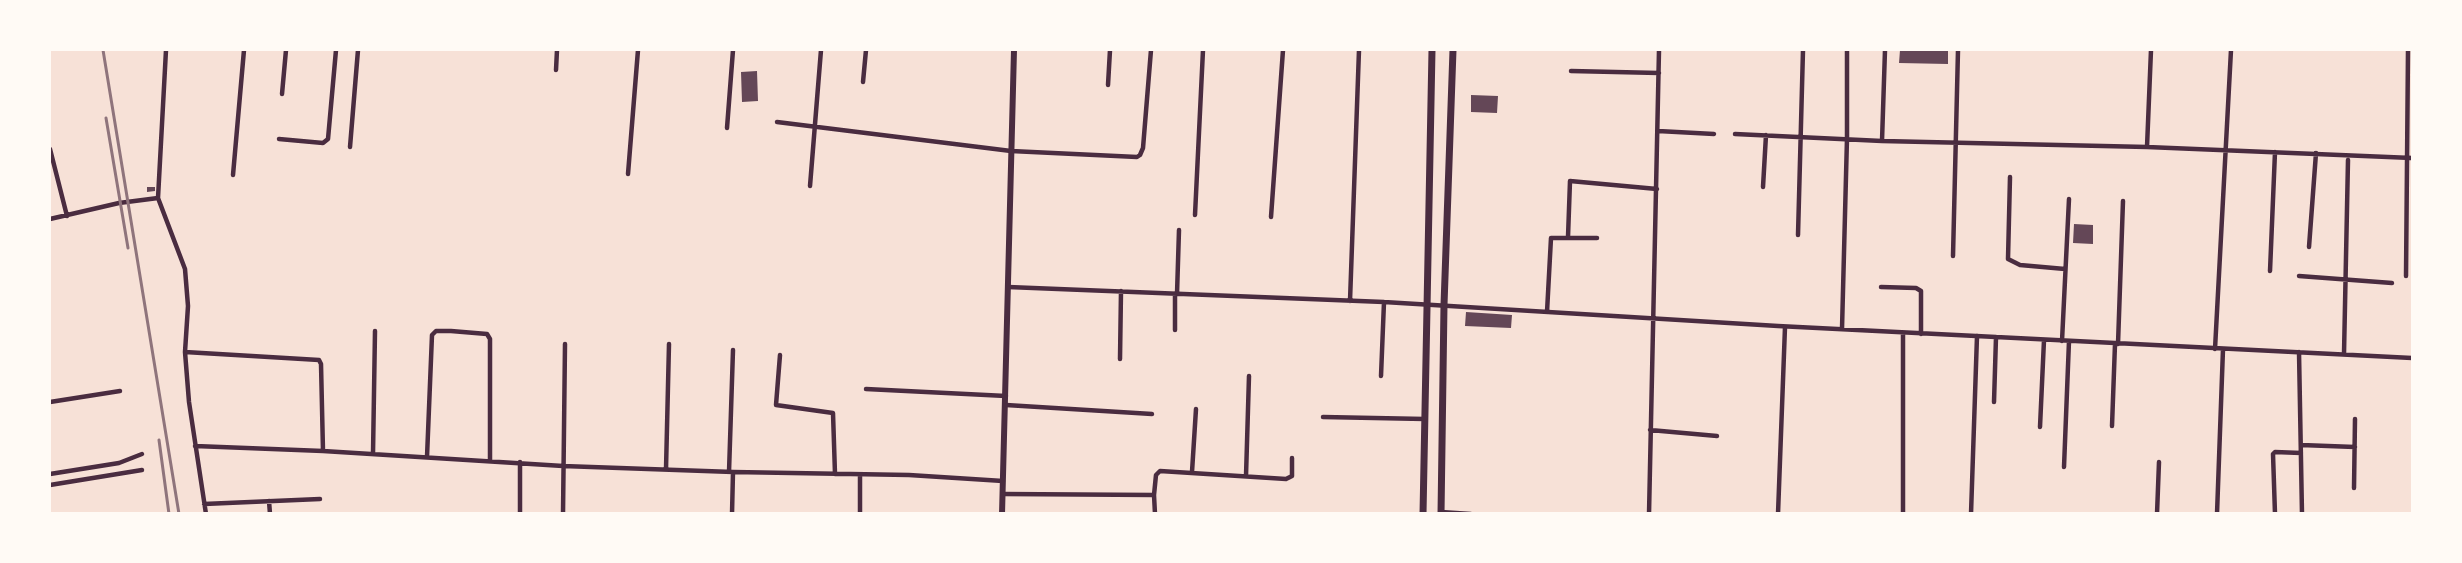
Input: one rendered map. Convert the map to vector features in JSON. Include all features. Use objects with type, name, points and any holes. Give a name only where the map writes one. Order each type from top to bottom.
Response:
[{"type":"main road","points":[[1423,513],[1432,50]]},
{"type":"main road","points":[[1441,513],[1444,306],[1453,50]]},
{"type":"street","points":[[166,50],[158,198],[185,269],[188,306],[185,352],[195,446],[206,513]]},
{"type":"street","points":[[233,175],[244,50]]},
{"type":"street","points":[[282,94],[286,50]]},
{"type":"street","points":[[279,139],[323,143],[328,139],[336,50]]},
{"type":"street","points":[[350,147],[358,50]]},
{"type":"street","points":[[556,70],[557,50]]},
{"type":"street","points":[[628,174],[638,50]]},
{"type":"street","points":[[727,128],[733,50]]},
{"type":"street","points":[[810,186],[821,50]]},
{"type":"street","points":[[863,82],[866,50]]},
{"type":"street","points":[[1002,513],[1014,50]]},
{"type":"street","points":[[1108,85],[1110,50]]},
{"type":"street","points":[[777,122],[1011,151],[1132,158],[1140,155],[1143,148],[1151,50]]},
{"type":"street","points":[[1195,214],[1203,50]]},
{"type":"street","points":[[1271,218],[1283,50]]},
{"type":"street","points":[[1350,301],[1359,50]]},
{"type":"street","points":[[1649,513],[1659,50]]},
{"type":"street","points":[[1798,235],[1803,50]]},
{"type":"street","points":[[1842,329],[1847,50]]},
{"type":"street","points":[[1882,141],[1885,50]]},
{"type":"street","points":[[1953,255],[1958,50]]},
{"type":"street","points":[[2147,147],[2151,50]]},
{"type":"street","points":[[2216,349],[2231,50]]},
{"type":"street","points":[[2406,276],[2405,158],[2408,50]]},
{"type":"street","points":[[1571,71],[1659,73]]},
{"type":"street","points":[[1658,131],[1714,134]]},
{"type":"street","points":[[1735,134],[2412,158]]},
{"type":"street","points":[[1763,187],[1766,135]]},
{"type":"street","points":[[50,149],[67,216]]},
{"type":"street","points":[[2270,271],[2275,152]]},
{"type":"street","points":[[2309,247],[2316,153]]},
{"type":"street","points":[[2344,354],[2348,160]]},
{"type":"street","points":[[2010,177],[2008,259],[2020,265],[2065,269]]},
{"type":"street","points":[[1568,237],[1570,181],[1657,189]]},
{"type":"street","points":[[50,219],[119,203],[158,198]]},
{"type":"street","points":[[2062,341],[2069,199]]},
{"type":"street","points":[[2112,426],[2123,201]]},
{"type":"street","points":[[1175,330],[1179,230]]},
{"type":"street","points":[[1547,312],[1551,238],[1597,238]]},
{"type":"street","points":[[2298,276],[2392,283]]},
{"type":"street","points":[[1008,287],[1384,302],[1785,327],[2412,358]]},
{"type":"street","points":[[1881,287],[1917,288],[1921,291],[1921,334]]},
{"type":"street","points":[[1120,359],[1121,291]]},
{"type":"street","points":[[1381,376],[1384,302]]},
{"type":"street","points":[[1778,513],[1785,327]]},
{"type":"street","points":[[428,457],[432,335],[436,331],[451,331],[487,334],[490,339],[490,460]]},
{"type":"street","points":[[373,454],[375,332]]},
{"type":"street","points":[[1903,333],[1903,513]]},
{"type":"street","points":[[1971,513],[1977,336]]},
{"type":"street","points":[[1994,402],[1995,337]]},
{"type":"street","points":[[2040,427],[2044,340]]},
{"type":"street","points":[[2064,467],[2069,341]]},
{"type":"street","points":[[563,513],[565,344]]},
{"type":"street","points":[[666,469],[669,344]]},
{"type":"street","points":[[2217,513],[2223,349]]},
{"type":"street","points":[[732,513],[733,350]]},
{"type":"street","points":[[185,352],[319,360],[321,364],[322,451]]},
{"type":"street","points":[[2299,352],[2302,513]]},
{"type":"street","points":[[780,355],[776,405],[833,413],[835,474]]},
{"type":"street","points":[[1246,476],[1249,376]]},
{"type":"street","points":[[866,389],[1006,396]]},
{"type":"street","points":[[50,402],[120,391]]},
{"type":"street","points":[[1006,405],[1152,414]]},
{"type":"street","points":[[1192,472],[1196,409]]},
{"type":"street","points":[[1323,417],[1425,419]]},
{"type":"street","points":[[2354,488],[2355,419]]},
{"type":"street","points":[[1650,430],[1717,436]]},
{"type":"street","points":[[2301,445],[2355,447]]},
{"type":"street","points":[[195,446],[490,460],[564,466],[1003,480]]},
{"type":"street","points":[[2275,513],[2273,454],[2301,453]]},
{"type":"street","points":[[50,474],[119,463],[142,454]]},
{"type":"street","points":[[1155,513],[1154,495],[1157,472],[1163,470],[1289,479],[1293,472],[1292,458]]},
{"type":"street","points":[[520,462],[520,513]]},
{"type":"street","points":[[2157,513],[2159,462]]},
{"type":"street","points":[[50,485],[142,470]]},
{"type":"street","points":[[860,475],[860,513]]},
{"type":"street","points":[[1003,494],[1154,495]]},
{"type":"street","points":[[204,504],[320,499]]},
{"type":"street","points":[[269,501],[270,513]]},
{"type":"street","points":[[1441,513],[1471,513]]},
{"type":"building","points":[[1900,50],[1948,50],[1948,64],[1899,63]]},
{"type":"building","points":[[757,71],[758,101],[742,102],[741,72]]},
{"type":"building","points":[[1471,95],[1498,96],[1497,113],[1471,112]]},
{"type":"building","points":[[147,187],[155,187],[155,191],[147,192]]},
{"type":"building","points":[[2074,224],[2093,225],[2093,244],[2073,243]]},
{"type":"building","points":[[1466,312],[1512,315],[1511,328],[1465,326]]},
{"type":"railway","points":[[103,50],[179,514]]},
{"type":"railway","points":[[106,118],[128,248]]},
{"type":"railway","points":[[159,440],[169,514]]}]
